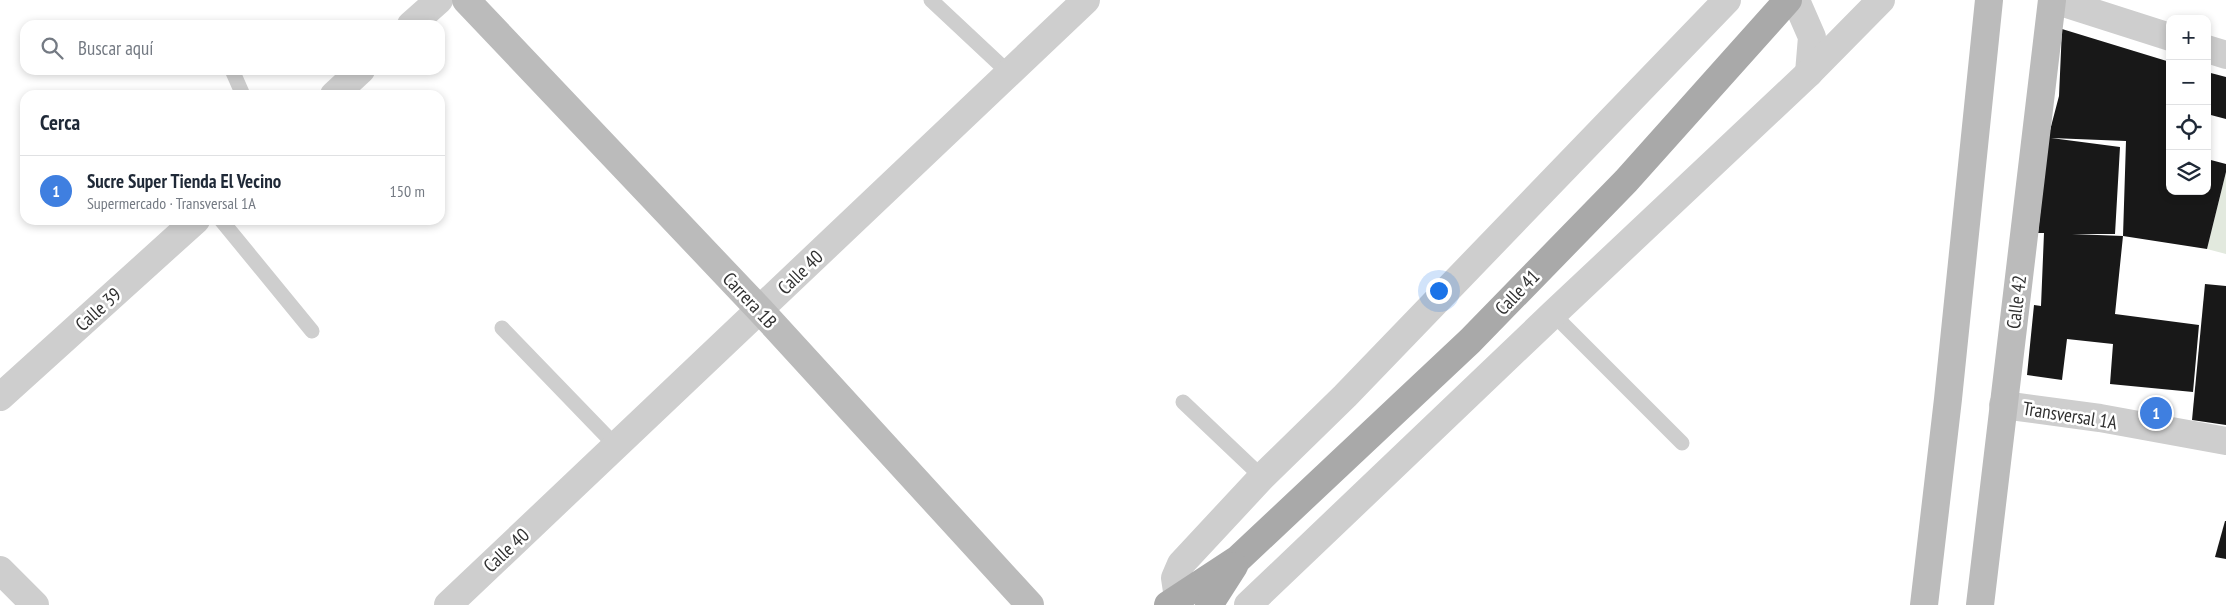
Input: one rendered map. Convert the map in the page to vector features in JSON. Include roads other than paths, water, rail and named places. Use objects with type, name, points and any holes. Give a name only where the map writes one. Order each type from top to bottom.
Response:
[{"type":"main road","name":"Calle 41","points":[[1173,602],[1238,559],[1470,341],[1626,181],[1786,3]]},
{"type":"main road","name":"Calle 41","points":[[1209,605],[1238,559]]},
{"type":"street","points":[[417,20],[439,0]]},
{"type":"street","name":"Carrera 1B","points":[[466,0],[760,310],[1030,605]]},
{"type":"street","points":[[1173,602],[1175,578],[1181,564],[1262,476],[1352,389],[1727,0]]},
{"type":"street","points":[[1248,605],[1809,73],[1881,0]]},
{"type":"street","points":[[1924,605],[1948,399],[1989,0]]},
{"type":"street","points":[[2053,0],[2166,36]]},
{"type":"street","name":"Calle 42","points":[[1980,605],[2053,0]]},
{"type":"street","name":"Calle 40","points":[[448,605],[1009,73],[1076,3]]},
{"type":"street","points":[[1786,3],[1798,5],[1812,37],[1809,73]]},
{"type":"street","points":[[2211,50],[2226,55]]},
{"type":"street","points":[[339,90],[356,75]]},
{"type":"street","name":"Calle 39","points":[[0,397],[190,225]]},
{"type":"street","name":"Transversal 1A","points":[[2003,405],[2100,418],[2226,441]]},
{"type":"street","points":[[0,570],[35,605]]},
{"type":"lane","points":[[930,0],[1009,73]]},
{"type":"lane","points":[[234,75],[241,90]]},
{"type":"lane","points":[[225,225],[312,330]]},
{"type":"lane","points":[[1553,314],[1682,442]]},
{"type":"lane","points":[[502,328],[616,446]]},
{"type":"lane","points":[[1183,402],[1262,476]]},
{"type":"place","name":"Sucre Super Tienda El Vecino","points":[[2156,413]]}]
